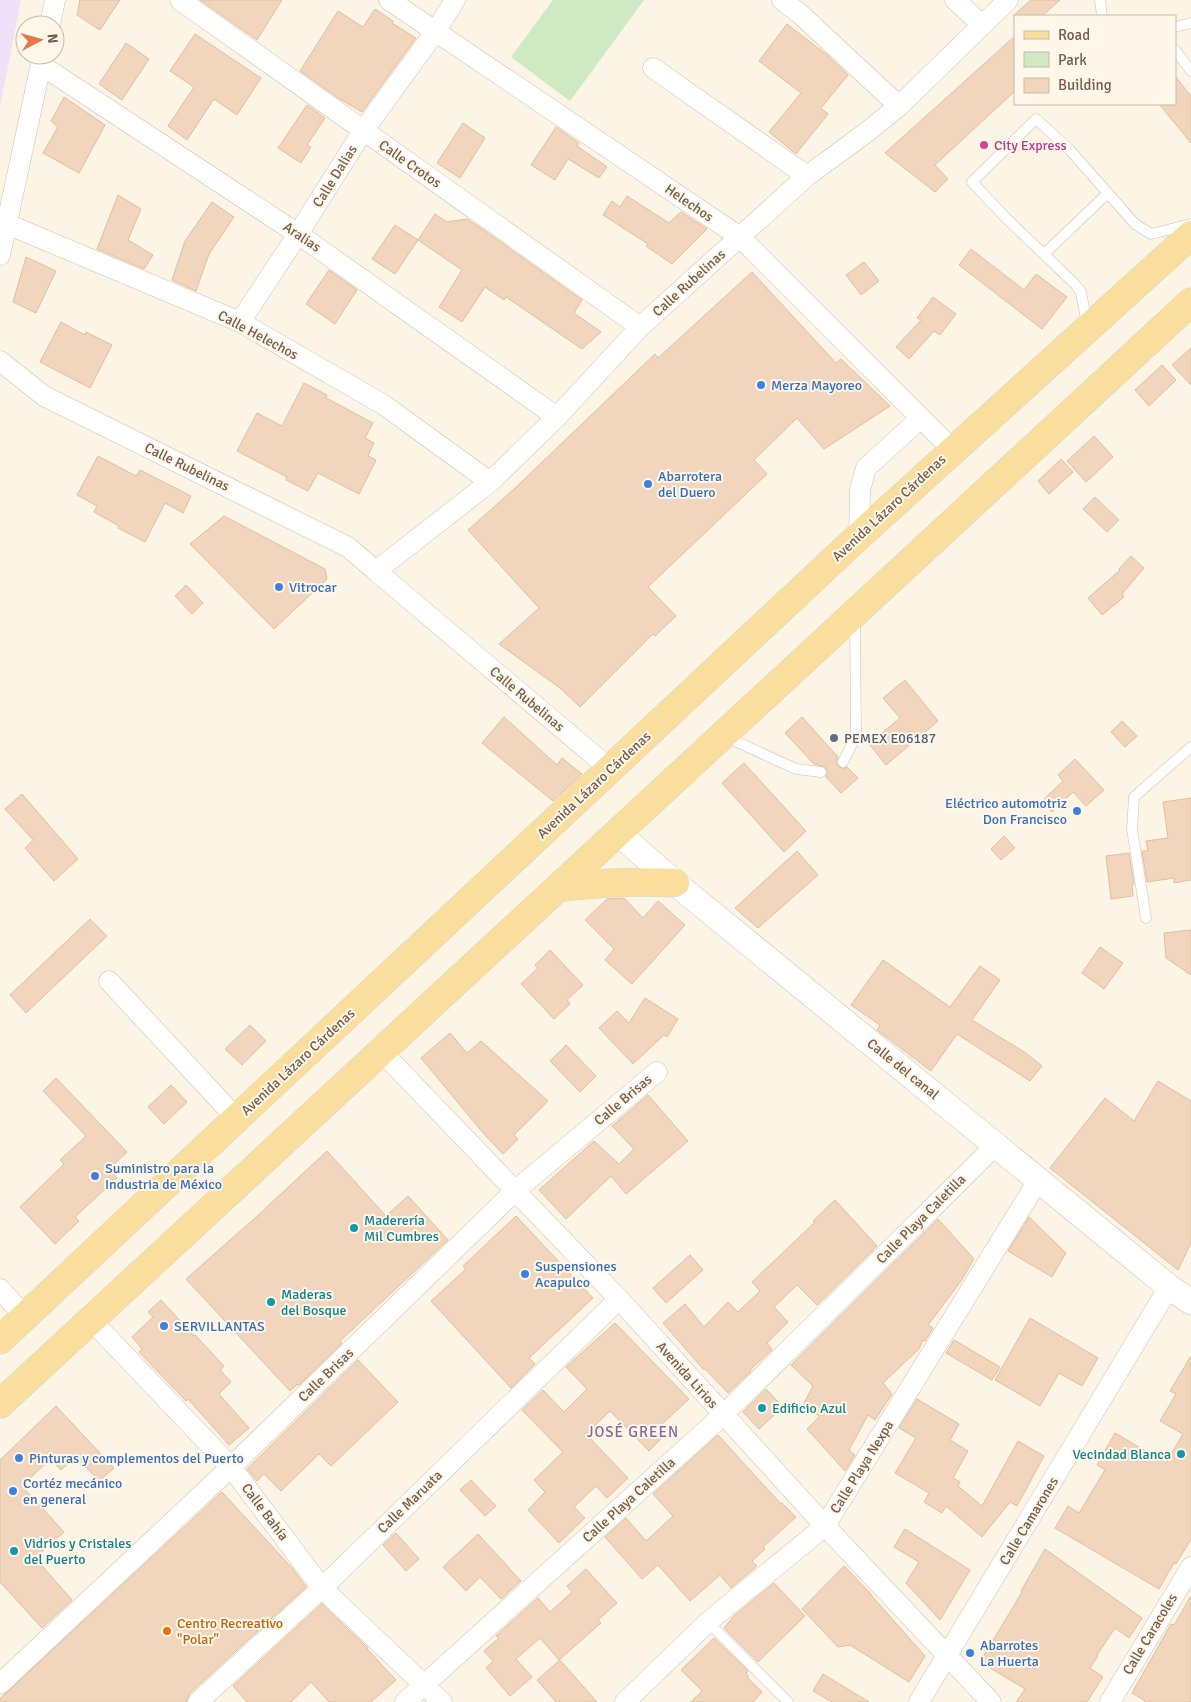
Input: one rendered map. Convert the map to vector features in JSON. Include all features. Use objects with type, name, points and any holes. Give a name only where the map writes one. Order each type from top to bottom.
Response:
[{"type":"main road","name":"Avenida Lázaro Cárdenas","points":[[0,1340],[860,536],[1191,235]]},
{"type":"main road","points":[[0,1404],[1191,302]]},
{"type":"main road","points":[[558,888],[598,882],[632,880],[675,882]]},
{"type":"street","points":[[52,15],[55,0]]},
{"type":"street","name":"Calle Crotos","points":[[180,0],[640,327]]},
{"type":"street","name":"Helechos","points":[[389,0],[740,237],[953,450]]},
{"type":"street","name":"Calle Dalias","points":[[240,322],[363,131],[435,32],[455,0]]},
{"type":"street","points":[[782,0],[799,13],[899,106]]},
{"type":"street","points":[[955,0],[982,25]]},
{"type":"street","name":"Calle Rubelinas","points":[[376,571],[490,482],[556,417],[640,327],[807,176],[899,106],[1008,0]]},
{"type":"street","points":[[0,255],[41,65]]},
{"type":"street","name":"Aralias","points":[[49,65],[298,234],[556,417]]},
{"type":"street","points":[[653,68],[807,176]]},
{"type":"street","name":"Calle Helechos","points":[[6,224],[240,322],[384,405],[490,482]]},
{"type":"street","name":"Calle Rubelinas","points":[[0,361],[44,396],[348,547],[610,769]]},
{"type":"street","points":[[860,536],[860,490],[866,468],[921,418]]},
{"type":"street","name":"Calle del canal","points":[[618,833],[675,882],[1169,1287],[1191,1302]]},
{"type":"street","points":[[109,981],[237,1119]]},
{"type":"street","name":"Avenida Lirios","points":[[381,1051],[619,1299],[825,1526],[991,1702]]},
{"type":"street","name":"Calle Brisas","points":[[0,1684],[231,1467],[516,1190],[657,1072]]},
{"type":"street","name":"Calle Playa Caletilla","points":[[406,1702],[724,1415],[996,1145]]},
{"type":"street","name":"Calle Playa Nexpa","points":[[625,1702],[708,1622],[825,1526],[1039,1180]]},
{"type":"street","name":"Calle Camarones","points":[[919,1702],[1169,1287]]},
{"type":"street","points":[[0,1289],[25,1317]]},
{"type":"street","name":"Calle Maruata","points":[[198,1702],[322,1588],[619,1299]]},
{"type":"street","name":"Calle Bahía","points":[[91,1320],[231,1467],[322,1588],[442,1702]]},
{"type":"street","name":"Calle Caracoles","points":[[1110,1702],[1191,1566]]},
{"type":"lane","points":[[1100,0],[1102,15]]},
{"type":"lane","points":[[1176,27],[1191,23]]},
{"type":"lane","points":[[1176,51],[1191,71]]},
{"type":"lane","points":[[1088,329],[1081,292],[1075,284],[972,182],[1036,119],[1069,149],[1134,224],[1151,234],[1191,224]]},
{"type":"lane","points":[[1044,254],[1108,192]]},
{"type":"lane","points":[[842,762],[856,736],[854,614]]},
{"type":"lane","points":[[723,735],[796,769],[821,772]]},
{"type":"lane","points":[[1146,918],[1132,828],[1134,797],[1191,747]]},
{"type":"lane","points":[[708,1622],[788,1702]]},
{"type":"shaded area","points":[[0,0],[21,0],[18,15],[15,15],[15,31],[0,108]]},
{"type":"green space","points":[[553,0],[644,0],[570,101],[511,57]]},
{"type":"building","points":[[80,0],[120,0],[100,30],[77,15]]},
{"type":"building","points":[[200,0],[282,0],[257,40]]},
{"type":"building","points":[[1031,0],[1060,0],[1043,15],[1014,15]]},
{"type":"building","points":[[375,9],[393,21],[392,23],[416,38],[362,112],[338,98],[300,71],[338,11],[363,27]]},
{"type":"building","points":[[787,24],[827,55],[848,75],[821,108],[828,114],[796,154],[769,132],[801,93],[759,61]]},
{"type":"building","points":[[195,34],[261,78],[237,115],[214,99],[187,140],[168,126],[194,87],[170,71]]},
{"type":"building","points":[[1014,37],[1014,92],[935,165],[948,179],[935,192],[885,153]]},
{"type":"building","points":[[126,43],[149,59],[122,100],[99,84]]},
{"type":"building","points":[[1176,77],[1191,96],[1191,143],[1160,105],[1176,105]]},
{"type":"building","points":[[64,97],[105,125],[79,173],[43,153],[58,127],[51,121]]},
{"type":"building","points":[[307,105],[325,118],[307,145],[311,147],[301,163],[278,148]]},
{"type":"building","points":[[463,123],[485,138],[460,178],[437,163]]},
{"type":"building","points":[[556,127],[579,143],[577,146],[607,167],[599,178],[568,159],[555,180],[531,165]]},
{"type":"building","points":[[118,195],[141,209],[128,240],[153,255],[144,269],[97,249]]},
{"type":"building","points":[[627,196],[669,223],[681,212],[707,229],[672,264],[646,246],[648,244],[603,215],[612,201],[620,207]]},
{"type":"building","points":[[212,202],[234,217],[209,254],[196,291],[172,280],[185,241]]},
{"type":"building","points":[[435,214],[447,222],[467,219],[582,300],[574,313],[601,332],[582,349],[506,297],[504,300],[485,287],[462,322],[439,307],[462,270],[418,240]]},
{"type":"building","points":[[395,225],[418,240],[395,274],[372,259]]},
{"type":"building","points":[[971,249],[1024,290],[1036,274],[1067,297],[1042,329],[959,265]]},
{"type":"building","points":[[26,257],[56,271],[36,313],[13,302]]},
{"type":"building","points":[[864,262],[879,281],[861,295],[846,275]]},
{"type":"building","points":[[329,270],[357,290],[335,324],[306,304]]},
{"type":"building","points":[[752,272],[836,363],[841,359],[890,406],[824,449],[797,418],[754,460],[767,474],[648,587],[676,616],[655,636],[653,634],[580,707],[560,688],[499,644],[539,608],[468,530],[514,489],[655,354],[658,358]]},
{"type":"building","points":[[933,297],[956,314],[940,335],[934,331],[909,359],[896,347],[921,320],[917,318]]},
{"type":"building","points":[[61,322],[85,335],[86,332],[112,345],[90,388],[40,362]]},
{"type":"building","points":[[1191,348],[1191,385],[1172,365]]},
{"type":"building","points":[[1162,365],[1176,380],[1149,406],[1135,390]]},
{"type":"building","points":[[304,383],[327,395],[326,398],[373,423],[365,438],[374,443],[368,456],[376,460],[359,494],[318,473],[308,491],[286,480],[287,477],[237,451],[257,413],[282,426]]},
{"type":"building","points":[[1094,436],[1113,457],[1086,482],[1067,461]]},
{"type":"building","points":[[98,456],[136,476],[140,470],[191,496],[183,513],[165,503],[145,542],[118,528],[119,526],[94,512],[97,506],[77,495]]},
{"type":"building","points":[[1061,459],[1073,472],[1049,494],[1038,481]]},
{"type":"building","points":[[1095,497],[1119,520],[1107,532],[1083,509]]},
{"type":"building","points":[[224,516],[325,569],[327,579],[274,629],[190,544]]},
{"type":"building","points":[[1131,556],[1144,568],[1122,594],[1124,597],[1102,615],[1088,598],[1120,570]]},
{"type":"building","points":[[186,585],[203,603],[192,614],[175,596]]},
{"type":"building","points":[[905,680],[938,721],[886,765],[869,744],[900,718],[883,698]]},
{"type":"building","points":[[504,717],[557,765],[562,758],[582,774],[553,801],[482,743]]},
{"type":"building","points":[[802,717],[838,757],[836,762],[838,766],[843,769],[847,767],[858,778],[841,793],[826,777],[828,772],[825,767],[814,764],[785,733]]},
{"type":"building","points":[[1122,721],[1137,736],[1125,747],[1111,732]]},
{"type":"building","points":[[1075,759],[1104,790],[1086,806],[1073,792],[1052,812],[1042,801],[1063,781],[1058,775]]},
{"type":"building","points":[[744,763],[806,831],[784,852],[722,783]]},
{"type":"building","points":[[22,794],[78,859],[54,881],[25,848],[33,840],[5,809]]},
{"type":"building","points":[[1191,798],[1191,880],[1174,883],[1174,878],[1147,882],[1142,851],[1148,851],[1146,841],[1168,838],[1163,802]]},
{"type":"building","points":[[1004,836],[1015,848],[1001,860],[991,849]]},
{"type":"building","points":[[797,851],[818,875],[758,928],[735,908]]},
{"type":"building","points":[[1129,853],[1134,884],[1132,885],[1133,896],[1111,899],[1106,856]]},
{"type":"building","points":[[624,898],[643,918],[658,901],[685,925],[632,984],[605,960],[614,949],[585,920],[607,899]]},
{"type":"building","points":[[90,919],[107,936],[26,1013],[10,995]]},
{"type":"building","points":[[1191,930],[1191,975],[1166,958],[1164,933]]},
{"type":"building","points":[[1100,947],[1123,963],[1104,989],[1082,973]]},
{"type":"building","points":[[550,950],[583,985],[567,1000],[570,1004],[554,1019],[521,984],[538,968],[535,965]]},
{"type":"building","points":[[883,960],[950,1007],[980,966],[1000,980],[972,1020],[1026,1053],[1042,1066],[1030,1081],[957,1034],[931,1071],[877,1030],[880,1025],[851,1005]]},
{"type":"building","points":[[645,998],[678,1019],[667,1037],[664,1035],[633,1064],[599,1028],[617,1011],[629,1023]]},
{"type":"building","points":[[250,1025],[266,1041],[242,1065],[225,1049]]},
{"type":"building","points":[[450,1033],[467,1053],[481,1041],[548,1101],[514,1135],[518,1139],[503,1154],[421,1058]]},
{"type":"building","points":[[566,1045],[596,1076],[580,1092],[550,1061]]},
{"type":"building","points":[[56,1078],[127,1152],[109,1169],[117,1178],[75,1217],[79,1221],[55,1244],[20,1207],[64,1164],[60,1160],[86,1136],[43,1091]]},
{"type":"building","points":[[1158,1081],[1191,1101],[1191,1243],[1178,1270],[1050,1168],[1105,1098],[1134,1121]]},
{"type":"building","points":[[171,1085],[187,1102],[164,1124],[148,1107]]},
{"type":"building","points":[[648,1095],[688,1141],[626,1194],[611,1176],[566,1219],[539,1190],[594,1141],[619,1164],[634,1149],[612,1126]]},
{"type":"building","points":[[327,1151],[386,1216],[408,1196],[448,1240],[340,1341],[342,1343],[299,1385],[290,1391],[186,1279]]},
{"type":"building","points":[[835,1200],[877,1246],[817,1305],[797,1285],[774,1307],[788,1322],[767,1343],[772,1350],[728,1393],[704,1370],[663,1323],[685,1304],[704,1327],[728,1302],[738,1312],[760,1291],[752,1282],[815,1222],[813,1221]]},
{"type":"building","points":[[516,1216],[593,1298],[529,1358],[535,1364],[511,1388],[431,1301],[466,1269],[463,1266]]},
{"type":"building","points":[[1029,1217],[1066,1253],[1052,1277],[1008,1251]]},
{"type":"building","points":[[938,1219],[974,1259],[961,1281],[928,1325],[933,1328],[925,1341],[923,1340],[919,1349],[883,1383],[892,1394],[875,1420],[868,1415],[849,1450],[855,1455],[845,1471],[807,1429],[820,1416],[802,1407],[813,1386],[791,1365]]},
{"type":"building","points":[[690,1255],[703,1270],[666,1303],[653,1288]]},
{"type":"building","points":[[161,1300],[224,1366],[220,1370],[231,1382],[219,1394],[249,1428],[229,1445],[188,1399],[186,1401],[139,1352],[142,1349],[132,1337],[153,1317],[148,1312]]},
{"type":"building","points":[[1030,1318],[1098,1358],[1082,1386],[1059,1373],[1040,1406],[995,1380]]},
{"type":"building","points":[[615,1323],[689,1399],[660,1426],[667,1433],[649,1451],[610,1411],[586,1434],[628,1478],[607,1498],[596,1486],[574,1507],[585,1518],[559,1543],[528,1510],[545,1492],[534,1480],[563,1452],[522,1410],[543,1390],[564,1412],[587,1389],[566,1367]]},
{"type":"building","points":[[954,1340],[1000,1367],[992,1380],[946,1353]]},
{"type":"building","points":[[1191,1356],[1191,1539],[1159,1589],[1055,1528],[1068,1506],[1079,1513],[1105,1470],[1097,1465],[1115,1433],[1166,1463],[1183,1434],[1160,1421],[1176,1394],[1170,1391]]},
{"type":"building","points":[[358,1360],[398,1402],[331,1466],[319,1454],[281,1491],[264,1474],[257,1481],[247,1469]]},
{"type":"building","name":"Edificio Azul","points":[[766,1389],[783,1407],[759,1429],[743,1412]]},
{"type":"building","points":[[917,1399],[959,1424],[950,1440],[968,1451],[953,1478],[960,1482],[958,1486],[982,1506],[1018,1441],[1044,1456],[1017,1506],[1010,1502],[982,1537],[946,1506],[942,1513],[924,1502],[929,1493],[895,1473],[916,1438],[899,1428]]},
{"type":"building","points":[[56,1406],[114,1468],[99,1481],[76,1456],[61,1470],[50,1459],[22,1486],[64,1532],[35,1558],[72,1600],[42,1628],[0,1582],[0,1460]]},
{"type":"building","points":[[718,1435],[781,1504],[796,1517],[763,1547],[765,1549],[752,1561],[757,1566],[731,1588],[720,1575],[690,1601],[658,1565],[642,1579],[605,1537],[626,1518],[646,1541],[673,1516],[653,1494]]},
{"type":"building","points":[[471,1480],[496,1506],[485,1516],[460,1490]]},
{"type":"building","name":"Centro Recreativo \"Polar\"","points":[[222,1492],[293,1569],[306,1587],[190,1693],[186,1702],[0,1702],[4,1695]]},
{"type":"building","points":[[905,1529],[970,1570],[940,1620],[906,1583],[919,1562],[894,1547]]},
{"type":"building","points":[[396,1533],[419,1559],[406,1571],[383,1545]]},
{"type":"building","points":[[478,1534],[521,1581],[501,1599],[480,1577],[466,1591],[443,1567]]},
{"type":"building","points":[[1045,1549],[1142,1618],[1129,1638],[1115,1628],[1097,1655],[1090,1668],[1103,1677],[1087,1702],[1016,1702],[1025,1689],[980,1662],[1022,1592]]},
{"type":"building","points":[[844,1566],[925,1656],[909,1682],[850,1645],[838,1647],[802,1609]]},
{"type":"building","points":[[586,1569],[617,1603],[598,1620],[601,1623],[559,1660],[540,1638],[516,1659],[532,1677],[510,1696],[486,1668],[493,1661],[484,1651],[499,1638],[496,1636],[538,1598],[550,1612],[572,1592],[567,1586]]},
{"type":"building","points":[[774,1583],[805,1616],[758,1662],[724,1628],[734,1616]]},
{"type":"building","points":[[1191,1596],[1191,1702],[1147,1702],[1132,1693],[1171,1624],[1174,1625]]},
{"type":"building","points":[[322,1604],[368,1648],[396,1680],[371,1702],[329,1702],[311,1682],[291,1702],[247,1702],[233,1686]]},
{"type":"building","points":[[714,1638],[748,1671],[746,1673],[747,1677],[762,1692],[753,1702],[691,1702],[702,1691],[681,1670]]},
{"type":"building","points":[[560,1660],[597,1702],[556,1702],[537,1680]]},
{"type":"building","points":[[823,1674],[869,1702],[832,1702],[813,1691]]},
{"type":"place","name":"City Express","points":[[984,145]]},
{"type":"place","name":"Merza Mayoreo","points":[[761,385]]},
{"type":"place","name":"Abarrotera del Duero","points":[[648,484]]},
{"type":"place","name":"Vitrocar","points":[[279,587]]},
{"type":"place","name":"PEMEX E06187","points":[[834,738]]},
{"type":"place","name":"Eléctrico automotriz Don Francisco","points":[[1077,811]]},
{"type":"place","name":"Suministro para la Industria de México","points":[[95,1176]]},
{"type":"place","name":"Maderería Mil Cumbres","points":[[354,1228]]},
{"type":"place","name":"Suspensiones Acapulco","points":[[525,1274]]},
{"type":"place","name":"Maderas del Bosque","points":[[271,1302]]},
{"type":"place","name":"SERVILLANTAS","points":[[164,1326]]},
{"type":"place","name":"Edificio Azul","points":[[762,1408]]},
{"type":"place","name":"Vecindad Blanca","points":[[1181,1454]]},
{"type":"place","name":"Pinturas y complementos del Puerto","points":[[19,1458]]},
{"type":"place","name":"Cortéz mecánico en general","points":[[13,1491]]},
{"type":"place","name":"Vidrios y Cristales del Puerto","points":[[14,1551]]},
{"type":"place","name":"Centro Recreativo \"Polar\"","points":[[167,1631]]},
{"type":"place","name":"Abarrotes La Huerta","points":[[970,1653]]},
{"type":"district","name":"JOSÉ GREEN","points":[[633,1432]]}]
